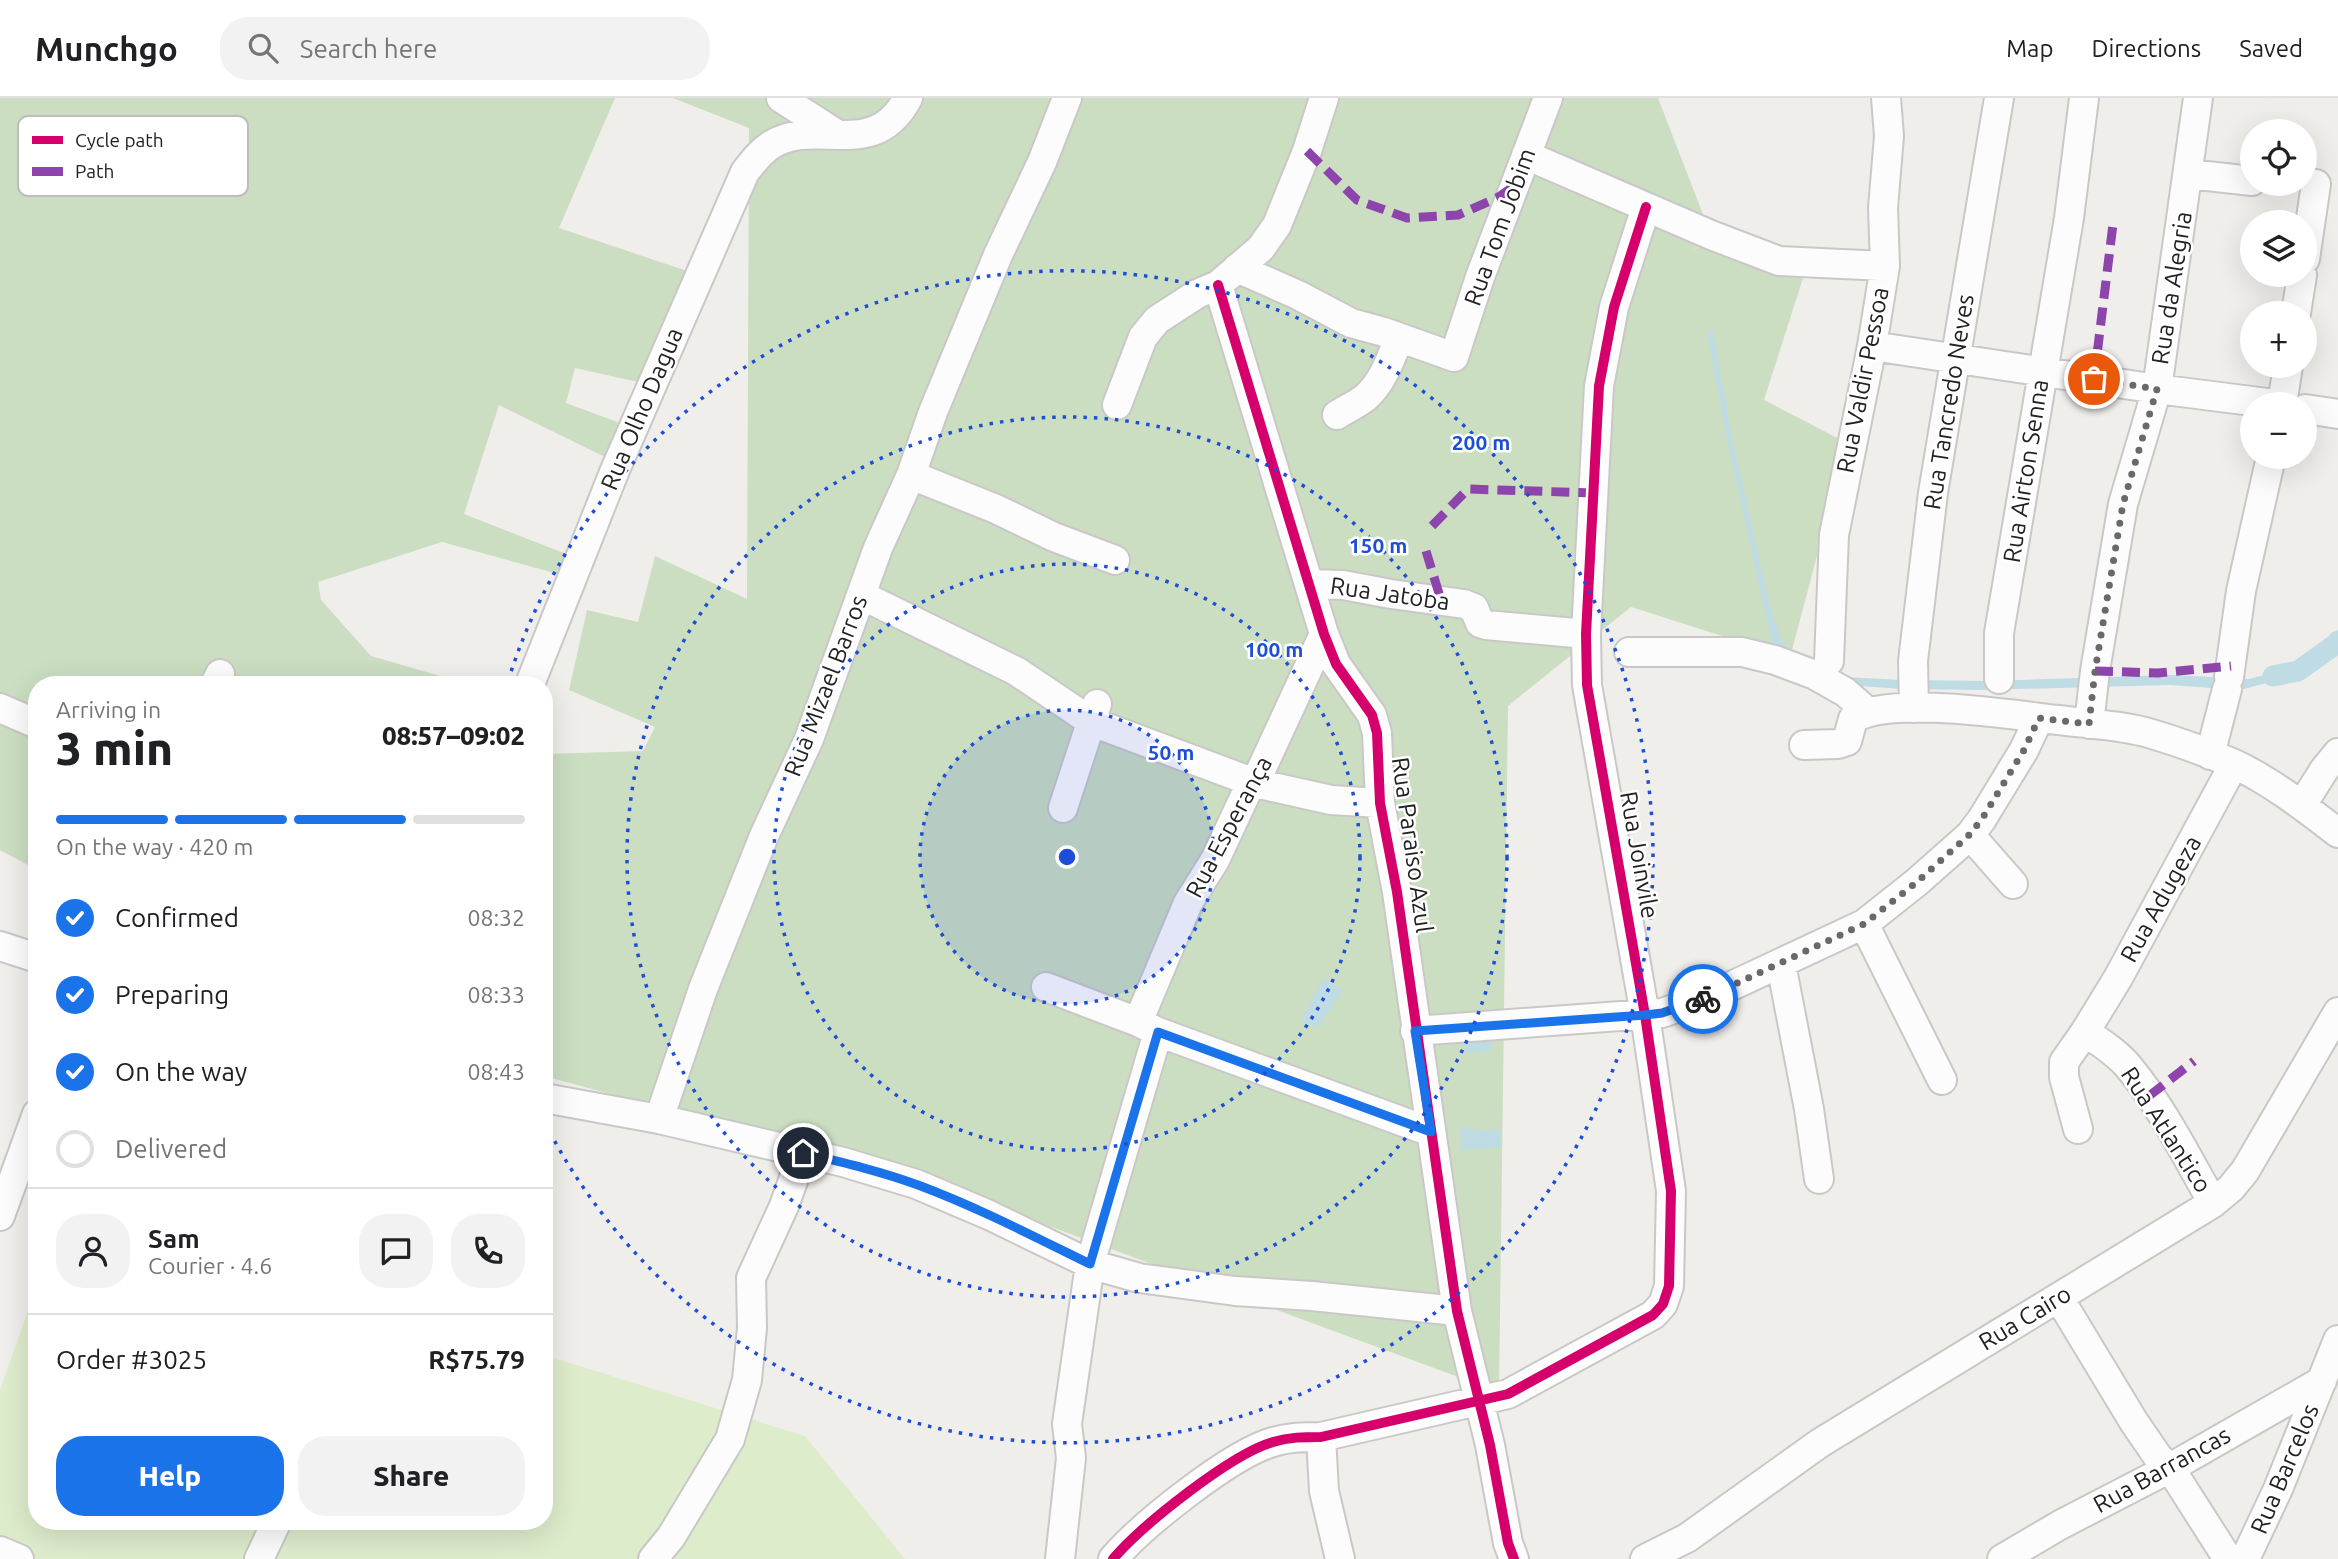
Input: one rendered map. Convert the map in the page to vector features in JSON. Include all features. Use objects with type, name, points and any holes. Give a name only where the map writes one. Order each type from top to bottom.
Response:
[{"type":"street","points":[[781,98],[838,135],[863,135],[888,123],[908,98]]},
{"type":"street","name":"Rua Mizael Barros","points":[[659,1119],[703,989],[764,836],[809,739],[878,548],[911,475],[933,412],[998,255],[1042,162],[1067,98]]},
{"type":"street","points":[[1117,405],[1143,337],[1157,320],[1228,277],[1261,248],[1277,225],[1307,151],[1324,98]]},
{"type":"street","name":"Rua Tom Jobim","points":[[1399,338],[1454,357],[1480,277],[1548,98]]},
{"type":"street","name":"Rua Valdir Pessoa","points":[[1829,661],[1834,535],[1885,266],[1882,208],[1889,136],[1886,98]]},
{"type":"street","name":"Rua Tancredo Neves","points":[[1914,693],[1913,661],[1933,493],[1999,98]]},
{"type":"street","name":"Rua Airton Senna","points":[[1999,694],[1999,634],[2068,218],[2084,98]]},
{"type":"street","name":"Rua da Alegria","points":[[2089,724],[2123,504],[2157,389],[2198,98]]},
{"type":"street","name":"Rua Olho Dagua","points":[[533,676],[615,470],[745,172],[772,144],[786,138],[838,135]]},
{"type":"street","points":[[1526,155],[1711,235],[1779,261],[1885,266]]},
{"type":"street","points":[[2189,174],[2240,180]]},
{"type":"street","points":[[2315,210],[2320,183]]},
{"type":"street","name":"Rua Joinvile","points":[[1113,1559],[1160,1516],[1247,1453],[1271,1442],[1291,1437],[1321,1437],[1508,1394],[1653,1315],[1662,1304],[1669,1286],[1671,1268],[1671,1191],[1645,1015],[1587,685],[1586,634],[1600,386],[1614,307],[1646,207]]},
{"type":"street","points":[[1228,277],[1298,295],[1351,323],[1399,338],[1386,370],[1376,385],[1366,397],[1337,415]]},
{"type":"street","name":"Rua Paraiso Azul","points":[[1228,277],[1324,634],[1336,664],[1372,715],[1377,733],[1380,803],[1397,892],[1457,1311],[1490,1446],[1508,1543],[1514,1559]]},
{"type":"street","points":[[1872,345],[2240,400]]},
{"type":"street","points":[[2317,411],[2338,414]]},
{"type":"street","name":"Rua Adugeza","points":[[2078,1129],[2064,1077],[2064,1062],[2085,1032],[2138,942],[2222,760],[2228,683],[2241,591],[2268,469]]},
{"type":"street","points":[[911,475],[996,509],[1054,537],[1115,559]]},
{"type":"street","name":"Rua Jatoba","points":[[1309,584],[1343,584],[1464,604],[1474,608],[1480,623],[1486,625],[1586,634]]},
{"type":"street","points":[[861,595],[1095,712],[1255,783],[1331,800],[1380,803]]},
{"type":"street","name":"Rua Esperança","points":[[1060,1559],[1071,1458],[1067,1424],[1090,1264],[1148,1027],[1188,903],[1215,859],[1250,785],[1255,783],[1324,634]]},
{"type":"street","points":[[1629,652],[1742,652],[1775,660],[1815,675],[1845,692],[1861,715]]},
{"type":"street","points":[[1804,745],[1838,744],[1847,741],[1861,715],[1914,693],[1999,694],[2039,718],[2151,733],[2222,760],[2302,805],[2338,833]]},
{"type":"street","points":[[0,708],[28,720]]},
{"type":"street","points":[[1063,808],[1095,712]]},
{"type":"street","points":[[1415,1031],[1662,1013],[1708,997],[1864,924],[1917,882],[1969,835],[1982,819],[2024,750],[2039,718]]},
{"type":"street","points":[[2302,805],[2338,753]]},
{"type":"street","points":[[1969,835],[2013,884]]},
{"type":"street","points":[[1864,924],[1942,1080]]},
{"type":"street","points":[[0,946],[28,954]]},
{"type":"street","points":[[1781,964],[1810,1109],[1819,1179]]},
{"type":"street","points":[[1046,987],[1431,1132]]},
{"type":"street","name":"Rua Cairo","points":[[1645,1559],[1686,1538],[1820,1443],[2213,1203],[2231,1188],[2245,1171],[2338,1012]]},
{"type":"street","name":"Rua Atlantico","points":[[2085,1032],[2112,1050],[2127,1065],[2177,1140],[2213,1203]]},
{"type":"street","points":[[553,1100],[659,1119],[843,1162],[916,1184],[989,1215],[1090,1264],[1139,1278],[1235,1291],[1457,1311]]},
{"type":"street","points":[[0,1216],[28,1139]]},
{"type":"street","points":[[653,1559],[671,1537],[730,1439],[747,1380],[752,1328],[751,1279],[784,1206],[803,1153]]},
{"type":"street","points":[[2059,1298],[2134,1422],[2158,1457],[2170,1468],[2228,1559]]},
{"type":"street","name":"Rua Barcelos","points":[[2245,1559],[2278,1489],[2338,1340]]},
{"type":"street","name":"Rua Barrancas","points":[[2002,1559],[2060,1525],[2170,1468],[2322,1381]]},
{"type":"street","points":[[1321,1437],[1324,1491],[1340,1559]]},
{"type":"street","points":[[259,1559],[273,1530]]},
{"type":"street","points":[[0,1551],[19,1559]]},
{"type":"green space","points":[[0,98],[615,98],[559,228],[690,272],[662,325],[638,382],[575,368],[566,403],[628,426],[611,460],[499,405],[464,514],[574,557],[565,576],[442,542],[318,582],[321,600],[371,656],[440,676],[28,676],[28,865],[0,850]]},
{"type":"green space","points":[[673,98],[1658,98],[1711,235],[1692,252],[1705,242],[1804,275],[1764,400],[1847,443],[1792,650],[1757,647],[1631,607],[1508,706],[1499,1392],[921,1179],[553,1078],[553,754],[643,751],[655,727],[569,690],[587,610],[638,622],[655,556],[747,599],[749,128]]},
{"type":"green space","points":[[28,1311],[28,1530],[553,1530],[553,1358],[805,1436],[905,1559],[0,1559],[0,1390]]},
{"type":"water","points":[[1713,331],[1732,439],[1770,607],[1783,643],[1792,650],[1844,677],[1904,680],[1989,681],[2173,675],[2249,679],[2298,666],[2300,674],[2240,690],[2170,685],[1981,690],[1902,689],[1845,685],[1774,651],[1727,439],[1707,333]]},
{"type":"water","points":[[1323,978],[1343,990],[1318,1028],[1301,1021]]},
{"type":"water","points":[[1491,1037],[1492,1051],[1465,1053],[1464,1039]]},
{"type":"water","points":[[1473,1127],[1474,1131],[1500,1129],[1501,1147],[1461,1150],[1460,1129]]},
{"type":"waterway","points":[[2273,676],[2298,671],[2338,641]]},
{"type":"marked path","points":[[1307,151],[1357,200],[1407,218],[1458,215],[1497,198],[1516,185]]},
{"type":"marked path","points":[[2094,379],[2113,224]]},
{"type":"marked path","points":[[1432,526],[1468,489],[1595,493]]},
{"type":"marked path","points":[[1426,551],[1441,600]]},
{"type":"marked path","points":[[2095,671],[2158,673],[2231,666]]},
{"type":"marked path","points":[[2149,1096],[2194,1061]]},
{"type":"cycle path","points":[[1113,1559],[1144,1528],[1188,1492],[1255,1449],[1279,1440],[1321,1437],[1508,1394],[1653,1315],[1663,1304],[1669,1286],[1671,1191],[1645,1015],[1587,685],[1586,634],[1599,386],[1614,307],[1646,207]]},
{"type":"cycle path","points":[[1218,285],[1324,634],[1336,664],[1372,715],[1377,733],[1380,803],[1397,892],[1457,1311],[1490,1445],[1508,1543],[1514,1559]]},
{"type":"way so far","points":[[1703,999],[1864,924],[1917,882],[1969,835],[1982,819],[2024,750],[2039,718],[2089,724],[2095,671],[2123,504],[2157,389],[2094,379]]},
{"type":"route","points":[[803,1153],[916,1184],[989,1215],[1090,1264],[1158,1032],[1431,1132],[1415,1031],[1645,1015],[1662,1013],[1703,999]]}]
